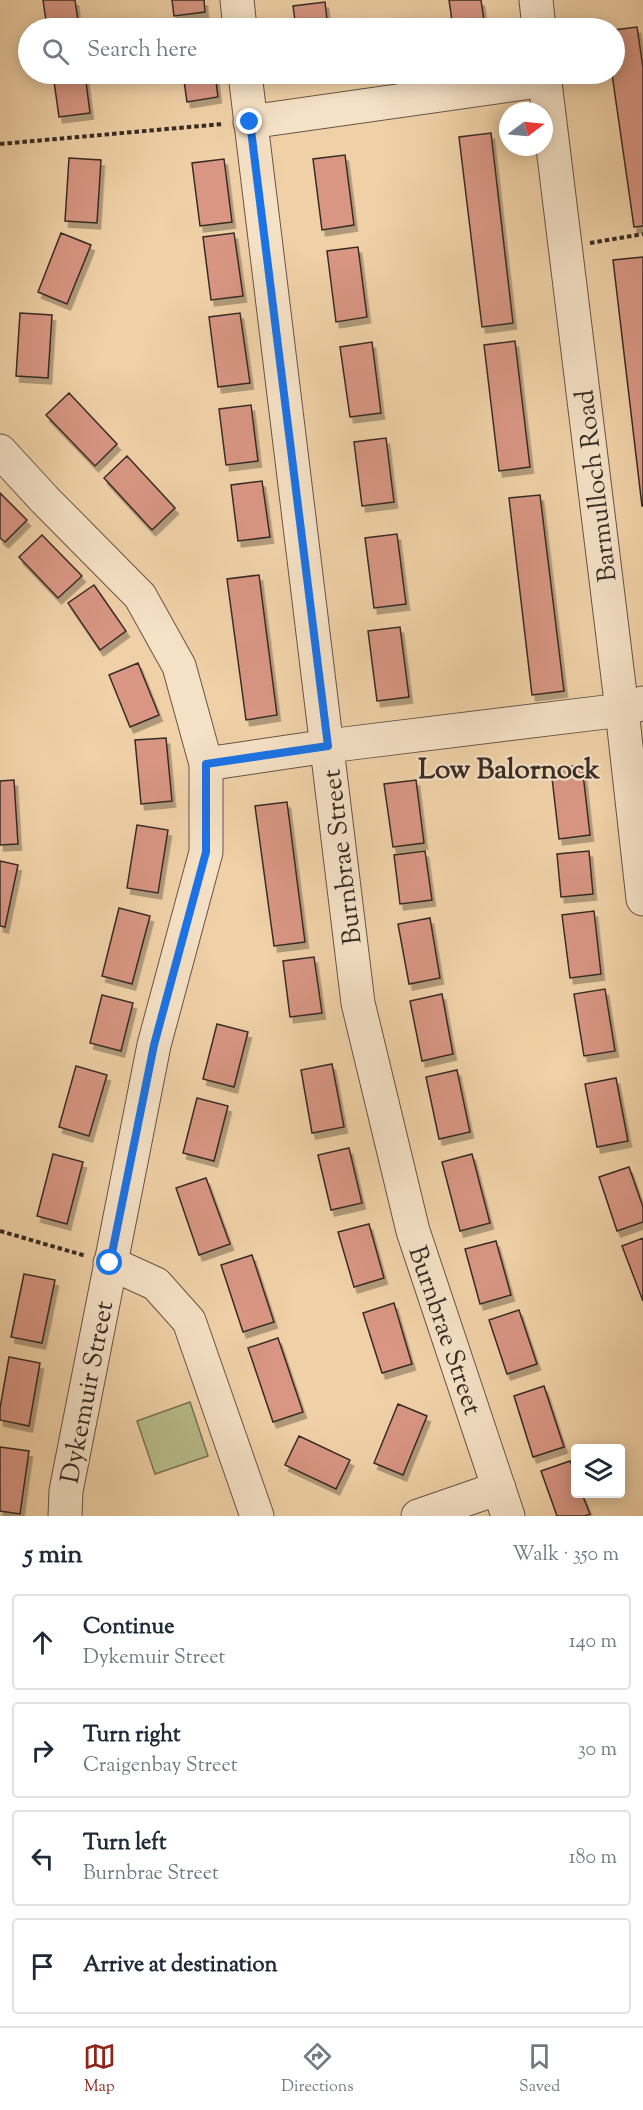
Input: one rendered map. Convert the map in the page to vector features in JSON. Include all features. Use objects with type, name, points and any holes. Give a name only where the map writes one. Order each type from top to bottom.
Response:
[{"type":"street","points":[[237,0],[239,18]]},
{"type":"street","points":[[536,0],[538,18]]},
{"type":"street","name":"Burnbrae Street","points":[[246,84],[358,1003],[412,1231],[504,1502]]},
{"type":"street","points":[[250,122],[499,84]]},
{"type":"street","name":"Barmulloch Road","points":[[546,84],[565,247],[633,706],[643,899]]},
{"type":"street","name":"Dykemuir Street","points":[[0,451],[140,596],[179,666],[206,764],[206,852],[154,1045],[66,1491],[65,1516]]},
{"type":"street","points":[[206,764],[633,706]]},
{"type":"street","points":[[110,1263],[156,1284],[189,1321],[257,1516]]},
{"type":"street","points":[[418,1516],[504,1502]]},
{"type":"path","points":[[0,144],[250,122]]},
{"type":"path","points":[[565,247],[643,234]]},
{"type":"path","points":[[0,1231],[110,1263]]},
{"type":"green space","points":[[190,1402],[208,1456],[155,1474],[137,1421]]},
{"type":"building","points":[[43,0],[75,0],[78,18],[46,18]]},
{"type":"building","points":[[172,0],[204,0],[205,12],[174,16]]},
{"type":"building","points":[[449,0],[481,0],[484,18],[452,18]]},
{"type":"building","points":[[325,2],[327,18],[295,18],[293,6]]},
{"type":"building","points":[[637,27],[643,68],[643,226],[634,227],[613,84],[625,84],[625,29]]},
{"type":"building","points":[[54,84],[86,84],[90,113],[59,117]]},
{"type":"building","points":[[184,84],[216,84],[218,97],[187,102]]},
{"type":"building","points":[[491,133],[513,323],[482,327],[459,137]]},
{"type":"building","points":[[345,155],[354,225],[322,230],[313,159]]},
{"type":"building","points":[[69,158],[101,160],[97,223],[65,221]]},
{"type":"building","points":[[224,159],[232,222],[200,226],[192,163]]},
{"type":"building","points":[[61,233],[91,245],[67,304],[38,292]]},
{"type":"building","points":[[234,233],[243,296],[211,300],[203,237]]},
{"type":"building","points":[[358,247],[367,317],[336,322],[327,251]]},
{"type":"building","points":[[643,257],[643,506],[642,506],[613,260]]},
{"type":"building","points":[[20,313],[52,315],[48,378],[16,376]]},
{"type":"building","points":[[240,313],[250,383],[218,387],[209,317]]},
{"type":"building","points":[[515,341],[530,467],[499,471],[484,345]]},
{"type":"building","points":[[372,342],[381,413],[350,417],[340,347]]},
{"type":"building","points":[[69,393],[117,444],[95,466],[46,415]]},
{"type":"building","points":[[251,405],[258,461],[226,465],[219,409]]},
{"type":"building","points":[[386,438],[394,502],[362,506],[354,442]]},
{"type":"building","points":[[127,456],[175,508],[152,530],[104,478]]},
{"type":"building","points":[[262,481],[270,537],[238,541],[231,485]]},
{"type":"building","points":[[0,493],[27,520],[5,542],[0,538]]},
{"type":"building","points":[[540,495],[564,691],[532,695],[509,498]]},
{"type":"building","points":[[397,534],[406,604],[374,608],[365,538]]},
{"type":"building","points":[[42,535],[82,576],[58,598],[19,557]]},
{"type":"building","points":[[259,575],[277,715],[246,720],[227,579]]},
{"type":"building","points":[[94,585],[126,631],[100,650],[68,603]]},
{"type":"building","points":[[400,627],[409,697],[377,701],[368,631]]},
{"type":"building","points":[[138,663],[159,715],[130,727],[109,675]]},
{"type":"building","points":[[166,738],[172,801],[141,804],[135,740]]},
{"type":"building","points":[[582,765],[590,835],[559,839],[551,769]]},
{"type":"building","points":[[14,780],[18,844],[0,845],[0,781]]},
{"type":"building","points":[[416,780],[424,843],[393,847],[384,784]]},
{"type":"building","points":[[287,802],[305,942],[274,946],[255,806]]},
{"type":"building","points":[[137,825],[168,830],[158,893],[127,888]]},
{"type":"building","points":[[425,851],[432,900],[400,904],[394,855]]},
{"type":"building","points":[[589,851],[593,894],[561,897],[557,854]]},
{"type":"building","points":[[0,861],[18,865],[5,927],[0,926]]},
{"type":"building","points":[[119,908],[150,916],[132,984],[102,976]]},
{"type":"building","points":[[594,911],[601,974],[570,978],[562,915]]},
{"type":"building","points":[[430,918],[440,978],[409,984],[398,924]]},
{"type":"building","points":[[314,957],[322,1013],[290,1017],[283,961]]},
{"type":"building","points":[[605,989],[615,1051],[584,1056],[574,994]]},
{"type":"building","points":[[442,994],[453,1054],[422,1061],[410,1001]]},
{"type":"building","points":[[102,995],[133,1003],[121,1051],[90,1043]]},
{"type":"building","points":[[217,1024],[248,1032],[234,1087],[203,1079]]},
{"type":"building","points":[[332,1064],[344,1127],[312,1133],[301,1070]]},
{"type":"building","points":[[76,1066],[107,1075],[89,1136],[59,1127]]},
{"type":"building","points":[[457,1070],[470,1132],[439,1139],[426,1077]]},
{"type":"building","points":[[616,1078],[628,1141],[597,1147],[585,1084]]},
{"type":"building","points":[[197,1098],[228,1106],[214,1161],[183,1153]]},
{"type":"building","points":[[349,1148],[362,1203],[331,1210],[318,1155]]},
{"type":"building","points":[[53,1154],[83,1162],[67,1224],[37,1216]]},
{"type":"building","points":[[472,1154],[490,1223],[460,1231],[442,1162]]},
{"type":"building","points":[[629,1167],[643,1207],[643,1222],[617,1231],[599,1177]]},
{"type":"building","points":[[206,1178],[230,1244],[199,1255],[176,1188]]},
{"type":"building","points":[[369,1224],[384,1278],[354,1287],[338,1232]]},
{"type":"building","points":[[643,1238],[643,1301],[622,1246]]},
{"type":"building","points":[[496,1241],[511,1295],[480,1304],[465,1249]]},
{"type":"building","points":[[252,1255],[274,1322],[243,1332],[221,1265]]},
{"type":"building","points":[[24,1274],[55,1280],[42,1343],[11,1337]]},
{"type":"building","points":[[394,1303],[412,1364],[382,1373],[363,1313]]},
{"type":"building","points":[[519,1310],[537,1364],[507,1374],[489,1320]]},
{"type":"building","points":[[278,1338],[303,1412],[273,1422],[248,1348]]},
{"type":"building","points":[[9,1357],[40,1363],[29,1426],[0,1420]]},
{"type":"building","points":[[544,1386],[564,1447],[533,1457],[514,1396]]},
{"type":"building","points":[[398,1404],[427,1416],[403,1475],[374,1463]]},
{"type":"building","points":[[299,1436],[350,1460],[336,1489],[285,1465]]},
{"type":"building","points":[[0,1447],[29,1451],[20,1514],[0,1511]]},
{"type":"building","points":[[570,1461],[571,1498],[584,1498],[590,1514],[557,1516],[541,1471]]},
{"type":"district","name":"Low Balornock","points":[[509,768]]},
{"type":"route","points":[[110,1263],[154,1045],[206,852],[206,764],[328,746],[250,122]]}]
